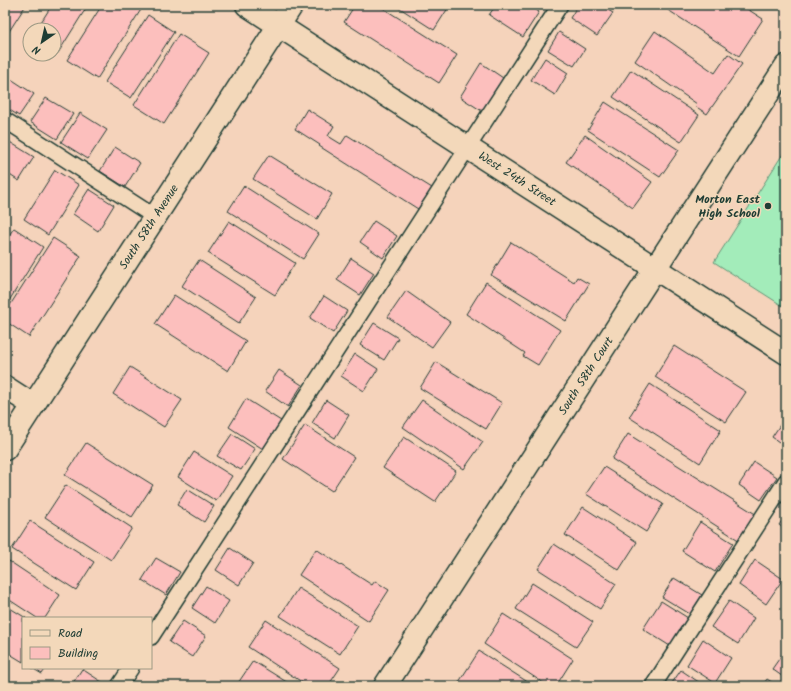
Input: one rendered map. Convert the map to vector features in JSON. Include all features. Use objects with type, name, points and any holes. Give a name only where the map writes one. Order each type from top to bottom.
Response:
[{"type":"street","name":"West 24th Street","points":[[247,5],[786,352]]},
{"type":"street","name":"South 58th Avenue","points":[[5,449],[292,5]]},
{"type":"street","name":"South 58th Court","points":[[385,686],[786,66]]},
{"type":"street","points":[[5,387],[34,405]]},
{"type":"lane","points":[[152,635],[560,5]]},
{"type":"lane","points":[[5,120],[155,217]]},
{"type":"lane","points":[[654,686],[786,481]]},
{"type":"lane","points":[[120,686],[130,669]]},
{"type":"green space","name":"Morton East High School","points":[[786,149],[786,308],[714,262]]},
{"type":"building","points":[[5,5],[26,5],[8,33],[5,31]]},
{"type":"building","points":[[52,5],[88,5],[62,47],[62,22],[41,22]]},
{"type":"building","points":[[102,5],[138,5],[142,8],[97,79],[67,60]]},
{"type":"building","points":[[355,5],[378,5],[457,55],[439,83],[344,22]]},
{"type":"building","points":[[395,5],[450,5],[434,30]]},
{"type":"building","points":[[496,5],[529,5],[539,12],[523,37],[489,15]]},
{"type":"building","points":[[578,5],[600,5],[613,13],[597,36],[570,18]]},
{"type":"building","points":[[671,5],[741,5],[763,19],[739,56],[668,10]]},
{"type":"building","points":[[148,15],[174,32],[131,98],[105,82]]},
{"type":"building","points":[[655,31],[715,73],[728,54],[742,64],[707,114],[695,106],[697,104],[635,61]]},
{"type":"building","points":[[559,32],[585,49],[574,66],[548,50]]},
{"type":"building","points":[[179,34],[209,53],[164,124],[134,105]]},
{"type":"building","points":[[545,58],[568,73],[555,95],[531,80]]},
{"type":"building","points":[[481,63],[503,78],[482,111],[460,97]]},
{"type":"building","points":[[631,70],[699,115],[681,142],[613,97]]},
{"type":"building","points":[[11,79],[34,94],[19,116],[5,107],[5,88]]},
{"type":"building","points":[[46,98],[73,114],[57,139],[30,122]]},
{"type":"building","points":[[605,102],[679,150],[660,177],[588,130]]},
{"type":"building","points":[[307,109],[334,126],[328,136],[341,144],[347,135],[432,188],[418,209],[295,129]]},
{"type":"building","points":[[80,113],[107,130],[88,159],[61,142]]},
{"type":"building","points":[[585,135],[652,182],[633,208],[566,162]]},
{"type":"building","points":[[8,141],[34,157],[19,181],[5,172],[5,147]]},
{"type":"building","points":[[115,147],[140,163],[125,187],[100,171]]},
{"type":"building","points":[[269,155],[332,194],[317,219],[253,179]]},
{"type":"building","points":[[55,170],[79,185],[48,235],[24,219]]},
{"type":"building","points":[[244,186],[319,234],[303,259],[228,211]]},
{"type":"building","points":[[89,189],[114,205],[98,231],[73,214]]},
{"type":"building","points":[[229,221],[295,263],[275,295],[208,253]]},
{"type":"building","points":[[374,221],[397,236],[383,258],[360,242]]},
{"type":"building","points":[[14,228],[43,247],[5,307],[5,241]]},
{"type":"building","points":[[53,238],[81,256],[29,337],[5,321],[5,313]]},
{"type":"building","points":[[511,242],[574,282],[577,277],[589,284],[566,321],[491,275]]},
{"type":"building","points":[[351,258],[374,273],[360,295],[337,280]]},
{"type":"building","points":[[199,260],[256,297],[239,323],[182,286]]},
{"type":"building","points":[[486,282],[560,330],[538,365],[523,356],[525,353],[466,314]]},
{"type":"building","points":[[406,291],[450,322],[432,347],[388,317]]},
{"type":"building","points":[[174,295],[246,341],[228,371],[155,324]]},
{"type":"building","points":[[324,296],[347,311],[333,333],[310,318]]},
{"type":"building","points":[[374,323],[398,338],[384,360],[360,345]]},
{"type":"building","points":[[674,346],[746,392],[726,422],[655,377]]},
{"type":"building","points":[[355,354],[378,369],[364,391],[341,376]]},
{"type":"building","points":[[436,362],[502,403],[486,429],[420,388]]},
{"type":"building","points":[[130,367],[182,400],[164,427],[113,394]]},
{"type":"building","points":[[279,370],[302,385],[288,407],[265,391]]},
{"type":"building","points":[[650,384],[721,430],[700,463],[629,417]]},
{"type":"building","points":[[246,399],[281,421],[263,449],[229,427]]},
{"type":"building","points":[[326,400],[349,415],[335,438],[312,423]]},
{"type":"building","points":[[422,400],[483,442],[464,469],[403,427]]},
{"type":"building","points":[[786,416],[786,447],[772,437]]},
{"type":"building","points":[[305,425],[354,457],[332,491],[283,459]]},
{"type":"building","points":[[232,434],[255,449],[241,470],[217,456]]},
{"type":"building","points":[[628,434],[757,515],[740,541],[612,459]]},
{"type":"building","points":[[404,437],[456,471],[435,502],[383,468]]},
{"type":"building","points":[[86,443],[153,485],[132,517],[65,475]]},
{"type":"building","points":[[194,452],[232,476],[216,501],[178,477]]},
{"type":"building","points":[[754,462],[777,477],[761,500],[739,485]]},
{"type":"building","points":[[604,467],[663,504],[646,532],[586,494]]},
{"type":"building","points":[[66,485],[132,528],[111,560],[45,517]]},
{"type":"building","points":[[187,489],[214,506],[204,522],[177,505]]},
{"type":"building","points":[[583,507],[637,542],[619,570],[565,535]]},
{"type":"building","points":[[786,515],[786,530],[779,525]]},
{"type":"building","points":[[30,521],[94,562],[76,590],[12,549]]},
{"type":"building","points":[[700,522],[733,543],[715,572],[682,551]]},
{"type":"building","points":[[554,544],[616,584],[600,609],[538,569]]},
{"type":"building","points":[[230,548],[253,563],[239,585],[216,570]]},
{"type":"building","points":[[316,549],[372,585],[375,581],[389,590],[369,621],[299,575]]},
{"type":"building","points":[[156,558],[180,572],[166,595],[142,580]]},
{"type":"building","points":[[755,560],[783,579],[766,604],[739,585]]},
{"type":"building","points":[[9,561],[60,595],[46,617],[35,617],[5,597],[5,568]]},
{"type":"building","points":[[674,578],[702,595],[690,614],[662,597]]},
{"type":"building","points":[[532,583],[593,622],[576,647],[516,609]]},
{"type":"building","points":[[206,586],[229,601],[215,623],[192,608]]},
{"type":"building","points":[[298,588],[358,626],[340,654],[280,616]]},
{"type":"building","points":[[661,601],[688,618],[670,646],[643,629]]},
{"type":"building","points":[[729,601],[754,618],[738,644],[711,627]]},
{"type":"building","points":[[5,605],[24,617],[22,617],[22,661],[5,651]]},
{"type":"building","points":[[503,614],[573,659],[556,686],[548,686],[484,644]]},
{"type":"building","points":[[266,620],[340,668],[328,686],[308,686],[248,647]]},
{"type":"building","points":[[183,621],[206,636],[192,657],[169,642]]},
{"type":"building","points":[[703,639],[731,658],[715,683],[687,665]]},
{"type":"building","points":[[786,649],[786,679],[772,669]]},
{"type":"building","points":[[479,651],[534,686],[465,686],[459,682]]},
{"type":"building","points":[[253,661],[293,686],[236,686]]},
{"type":"building","points":[[34,669],[45,669],[42,674]]},
{"type":"building","points":[[82,669],[105,684],[104,686],[71,686]]},
{"type":"building","points":[[681,670],[703,685],[670,686]]},
{"type":"building","points":[[767,679],[778,686],[762,686]]},
{"type":"place","name":"Morton East High School","points":[[768,206]]}]
